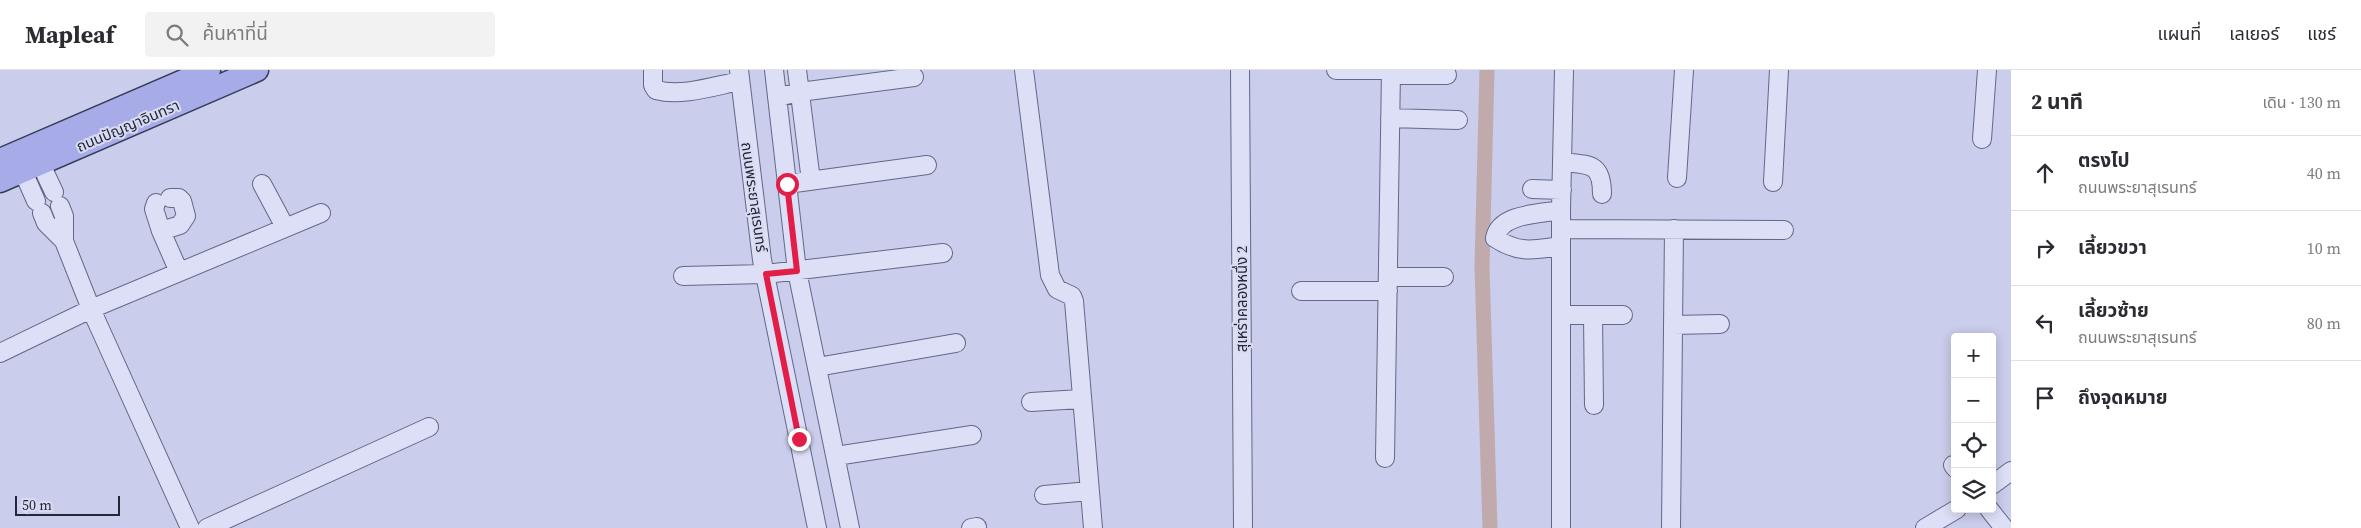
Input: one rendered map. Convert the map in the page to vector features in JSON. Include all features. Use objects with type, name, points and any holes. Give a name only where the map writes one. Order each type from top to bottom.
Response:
[{"type":"main road","name":"ถนนปัญญาอินทรา","points":[[0,181],[22,158],[209,70]]},
{"type":"main road","name":"ถนนปัญญาอินทรา","points":[[22,158],[257,70]]},
{"type":"street","points":[[653,70],[653,85],[656,90],[664,92],[678,92],[740,76]]},
{"type":"street","points":[[774,70],[797,271],[850,528]]},
{"type":"street","points":[[798,70],[812,181]]},
{"type":"street","points":[[1024,70],[1050,275],[1057,289],[1072,296],[1074,300],[1093,528]]},
{"type":"street","name":"สุเหร่าคลองหนึ่ง 2","points":[[1240,70],[1243,528]]},
{"type":"street","points":[[1336,70],[1447,75]]},
{"type":"street","points":[[1561,528],[1561,210],[1564,70]]},
{"type":"street","points":[[1677,178],[1684,70]]},
{"type":"street","points":[[1773,182],[1779,70]]},
{"type":"street","points":[[1982,139],[1987,70]]},
{"type":"street","points":[[1385,458],[1391,72]]},
{"type":"street","name":"ถนนพระยาสุเรนทร์","points":[[740,76],[752,189],[766,274],[817,528]]},
{"type":"street","points":[[777,97],[800,92],[914,77]]},
{"type":"street","points":[[1390,118],[1458,120]]},
{"type":"street","points":[[22,158],[57,199],[64,216],[64,241],[91,309],[190,528]]},
{"type":"street","points":[[22,158],[46,224],[64,241]]},
{"type":"street","points":[[1562,162],[1597,168],[1602,178],[1602,194]]},
{"type":"street","points":[[787,184],[927,165]]},
{"type":"street","points":[[262,184],[285,227]]},
{"type":"street","points":[[1532,189],[1562,190]]},
{"type":"street","points":[[161,231],[180,225],[185,220],[182,201],[179,198],[163,201],[154,209],[161,231],[178,272]]},
{"type":"street","points":[[1561,210],[1508,220],[1496,231],[1495,238],[1508,247],[1519,250],[1533,250],[1561,238],[1674,229],[1784,230]]},
{"type":"street","points":[[0,353],[91,309],[285,227],[321,214]]},
{"type":"street","points":[[1671,528],[1674,229]]},
{"type":"street","points":[[683,276],[766,274],[943,253]]},
{"type":"street","points":[[1301,290],[1388,284],[1444,277]]},
{"type":"street","points":[[1594,315],[1594,405]]},
{"type":"street","points":[[1561,316],[1623,315]]},
{"type":"street","points":[[1673,324],[1720,324]]},
{"type":"street","points":[[817,367],[956,343]]},
{"type":"street","points":[[1031,402],[1081,399]]},
{"type":"street","points":[[207,528],[428,427]]},
{"type":"street","points":[[836,456],[972,435]]},
{"type":"street","points":[[1996,482],[2011,471]]},
{"type":"street","points":[[1044,495],[1090,491]]},
{"type":"street","points":[[1926,528],[1951,513]]},
{"type":"street","points":[[1991,513],[2004,528]]},
{"type":"waterway","points":[[1487,70],[1482,267],[1490,528]]},
{"type":"route","points":[[787,184],[797,271],[766,274],[799,439]]}]
